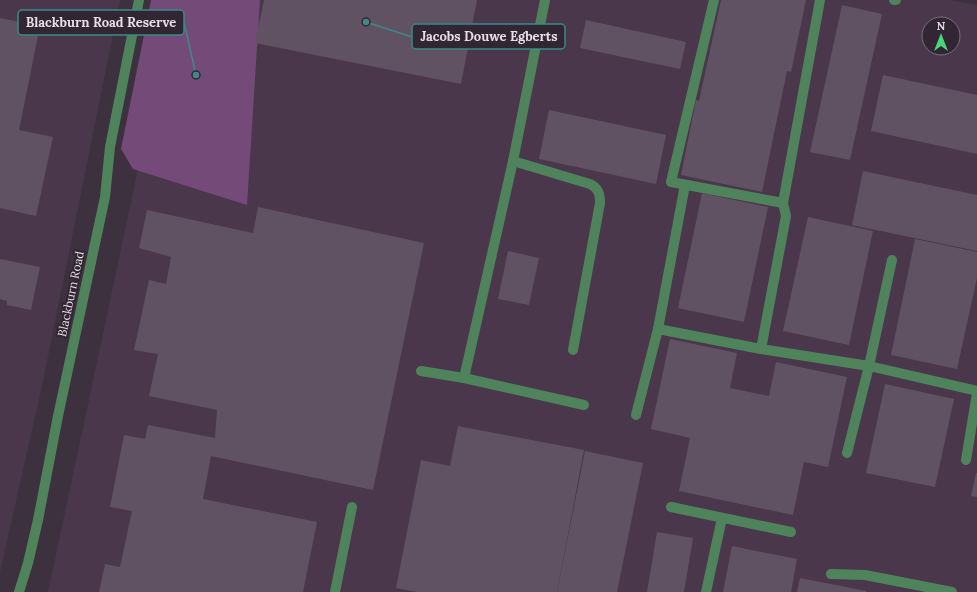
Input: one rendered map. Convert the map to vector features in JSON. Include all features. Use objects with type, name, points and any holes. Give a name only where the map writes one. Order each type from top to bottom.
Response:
[{"type":"street","name":"Blackburn Road","points":[[18,592],[28,563],[38,520],[58,416],[102,212],[110,147],[140,0]]},
{"type":"street","points":[[464,378],[513,161],[545,0]]},
{"type":"street","points":[[714,0],[671,182],[783,202]]},
{"type":"street","points":[[761,349],[786,216],[783,202],[820,0]]},
{"type":"street","points":[[513,161],[590,184],[596,187],[600,194],[600,202],[573,350]]},
{"type":"street","points":[[636,415],[658,329],[685,185]]},
{"type":"street","points":[[847,452],[869,366],[892,260]]},
{"type":"street","points":[[658,329],[761,349],[869,366],[977,392],[966,460]]},
{"type":"street","points":[[421,371],[464,378],[584,405]]},
{"type":"street","points":[[335,592],[352,506]]},
{"type":"street","points":[[671,507],[791,532]]},
{"type":"street","points":[[706,592],[722,518]]},
{"type":"street","points":[[831,574],[865,575],[952,592]]},
{"type":"shaded area","points":[[0,0],[120,0],[42,386],[0,572]]},
{"type":"shaded area","points":[[151,0],[260,0],[247,205],[133,169],[121,149]]},
{"type":"shaded area","points":[[174,0],[949,0],[977,5],[977,592],[48,592]]},
{"type":"building","points":[[264,0],[477,0],[461,84],[255,43]]},
{"type":"building","points":[[721,0],[806,0],[791,72],[787,71],[762,192],[681,175],[696,100],[699,101]]},
{"type":"building","points":[[842,5],[882,14],[850,160],[810,152]]},
{"type":"building","points":[[0,18],[40,26],[19,130],[53,137],[36,216],[0,208]]},
{"type":"building","points":[[586,20],[686,42],[680,69],[580,48]]},
{"type":"building","points":[[883,75],[977,95],[977,154],[871,131]]},
{"type":"building","points":[[549,110],[666,135],[656,184],[539,159]]},
{"type":"building","points":[[863,171],[977,195],[977,251],[852,225]]},
{"type":"building","points":[[702,193],[768,207],[744,322],[678,308]]},
{"type":"building","points":[[258,207],[424,243],[373,490],[211,456],[203,499],[317,522],[303,592],[99,592],[105,564],[120,567],[132,511],[110,507],[124,435],[145,439],[148,425],[215,438],[217,410],[149,396],[158,354],[134,350],[149,280],[166,284],[171,257],[139,248],[147,210],[253,233]]},
{"type":"building","points":[[808,217],[873,231],[849,345],[783,331]]},
{"type":"building","points":[[915,239],[977,252],[977,278],[957,369],[891,355]]},
{"type":"building","points":[[508,251],[539,258],[529,305],[498,299]]},
{"type":"building","points":[[0,259],[40,267],[31,310],[7,305],[7,301],[0,299]]},
{"type":"building","points":[[670,339],[737,353],[730,388],[769,396],[776,362],[847,377],[828,467],[804,462],[793,515],[679,491],[690,438],[651,429]]},
{"type":"building","points":[[885,384],[954,399],[935,487],[866,473]]},
{"type":"building","points":[[458,426],[584,450],[557,592],[417,592],[396,588],[421,460],[450,466]]},
{"type":"building","points":[[585,451],[643,463],[617,592],[557,592]]},
{"type":"building","points":[[977,473],[977,497],[971,496]]},
{"type":"building","points":[[657,532],[693,538],[684,592],[647,592]]},
{"type":"building","points":[[732,546],[797,559],[791,592],[723,592]]},
{"type":"building","points":[[800,578],[866,591],[866,592],[797,592]]},
{"type":"place","name":"Jacobs Douwe Egberts","points":[[366,22]]},
{"type":"place","name":"Blackburn Road Reserve","points":[[196,75]]}]
